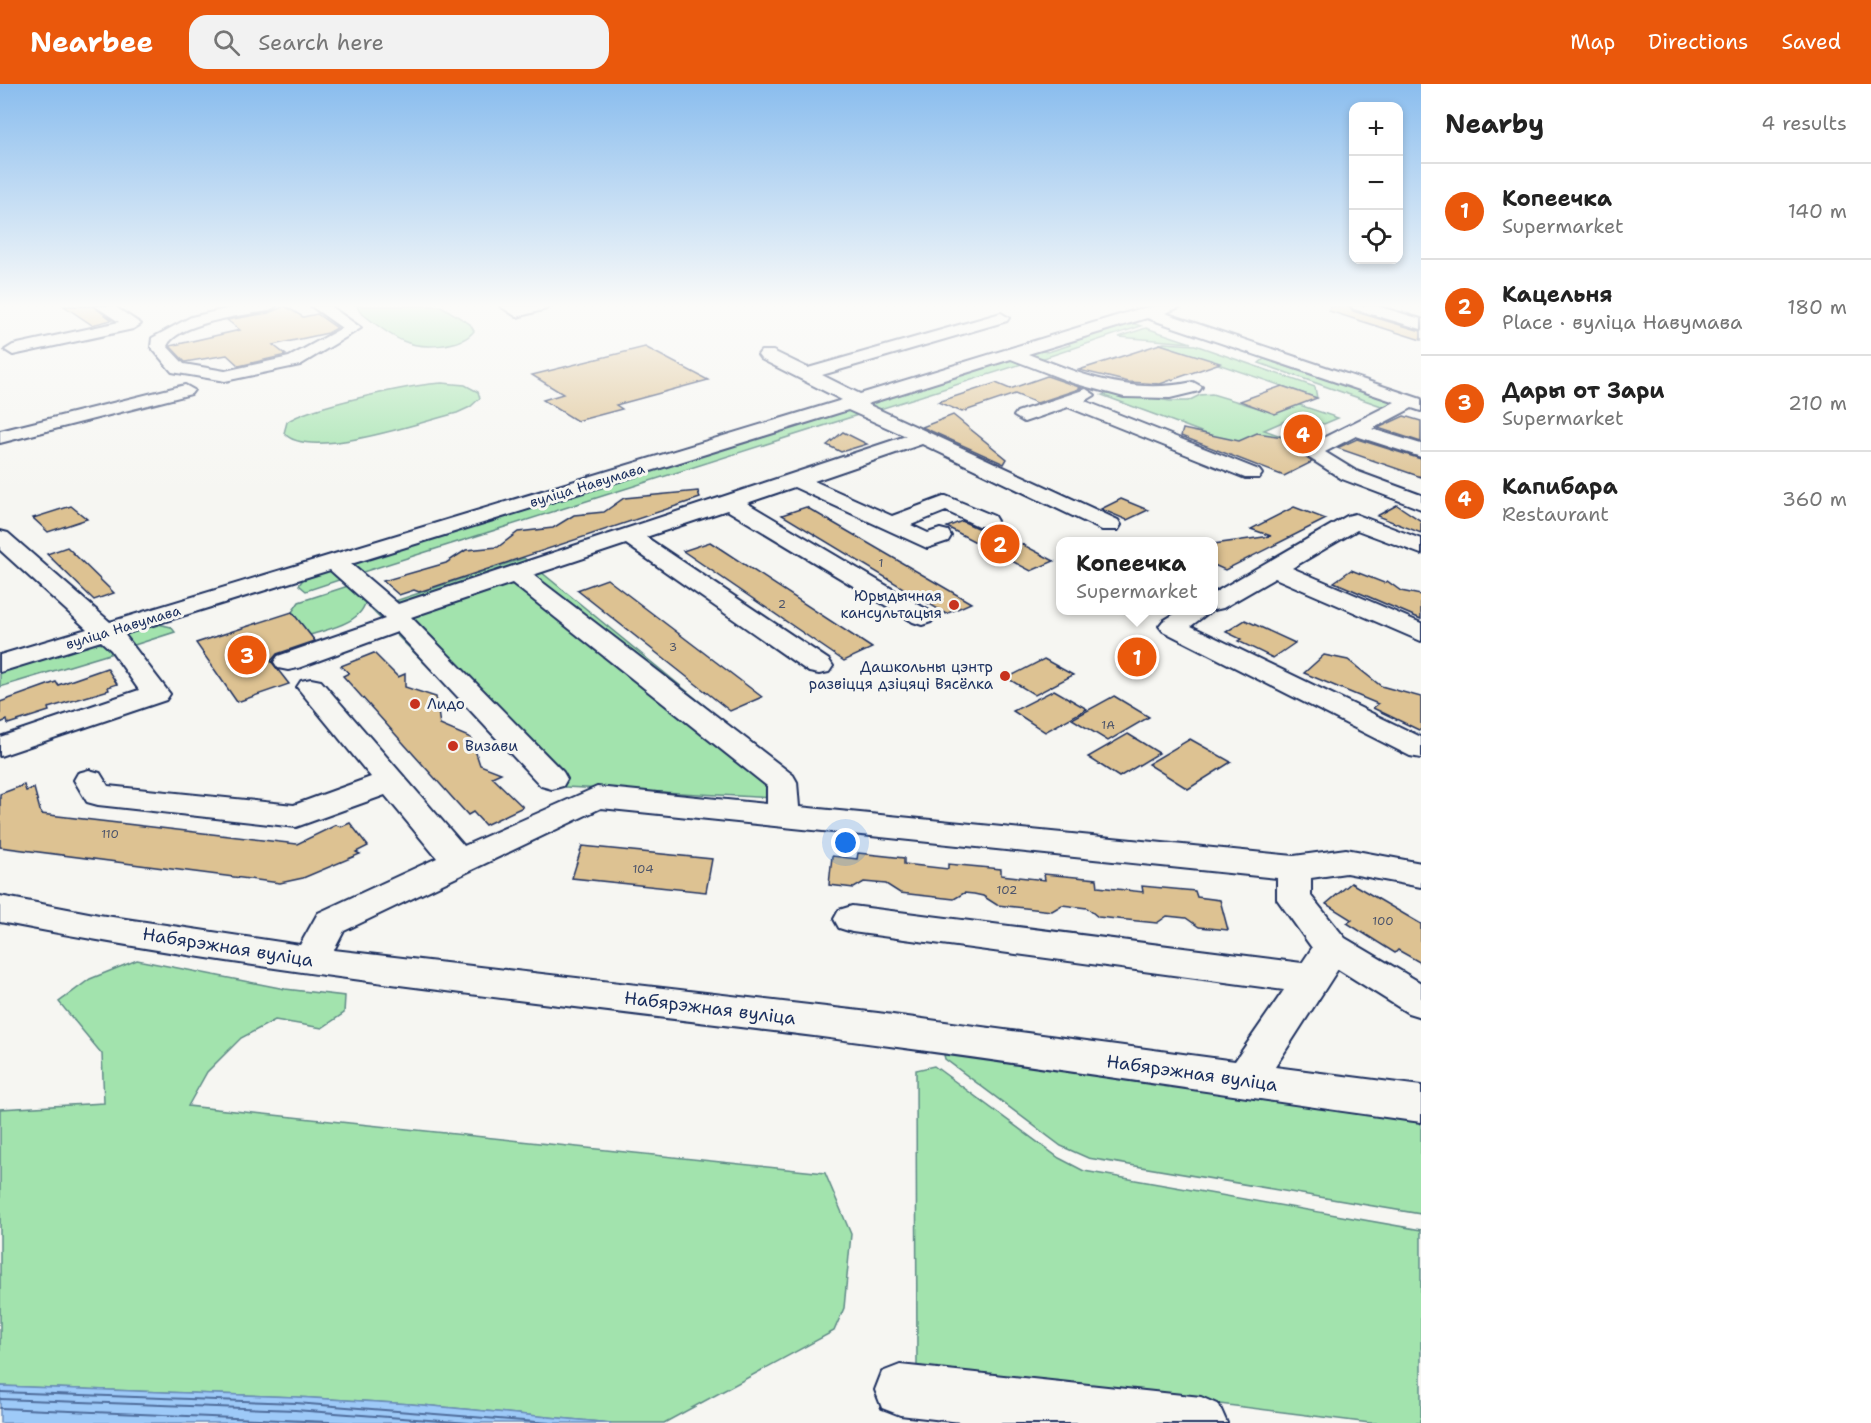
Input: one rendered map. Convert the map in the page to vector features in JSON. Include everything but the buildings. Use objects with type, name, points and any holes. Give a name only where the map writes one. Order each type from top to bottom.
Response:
[{"type":"street","points":[[181,368],[225,376],[260,368]]},
{"type":"street","points":[[794,368],[923,438],[1110,525]]},
{"type":"street","points":[[806,374],[825,368]]},
{"type":"street","name":"вуліца Навумава","points":[[0,664],[966,368]]},
{"type":"street","points":[[1053,368],[1106,388],[1168,395],[1193,387]]},
{"type":"street","points":[[1318,368],[1415,400]]},
{"type":"street","points":[[1024,416],[1106,388]]},
{"type":"street","points":[[0,436],[185,390]]},
{"type":"street","points":[[1415,400],[1310,452],[1349,475],[1421,502]]},
{"type":"street","points":[[1068,401],[1252,474]]},
{"type":"street","points":[[1356,430],[1421,451]]},
{"type":"street","points":[[288,662],[516,574],[923,438]]},
{"type":"street","points":[[1349,475],[1373,461]]},
{"type":"street","points":[[795,480],[927,541],[940,536]]},
{"type":"street","points":[[730,502],[922,617]]},
{"type":"street","points":[[893,524],[946,503],[986,521]]},
{"type":"street","points":[[1218,601],[1354,521],[1421,547]]},
{"type":"street","points":[[629,536],[819,666]]},
{"type":"street","points":[[0,538],[120,644],[156,694],[0,747]]},
{"type":"street","points":[[335,562],[398,618],[552,779]]},
{"type":"street","points":[[1273,568],[1421,633]]},
{"type":"street","points":[[516,574],[782,783],[783,816]]},
{"type":"street","points":[[1191,615],[1172,626],[1421,749]]},
{"type":"street","points":[[311,687],[459,862]]},
{"type":"street","points":[[90,780],[98,795],[296,816],[391,781]]},
{"type":"street","points":[[310,960],[332,922],[597,797],[1294,868],[1346,861],[1421,875]]},
{"type":"street","points":[[1294,868],[1294,899],[1332,948],[1421,1002]]},
{"type":"street","name":"Набярэжная вуліца","points":[[0,909],[310,960],[934,1035],[1244,1081],[1421,1104]]},
{"type":"street","points":[[852,919],[1309,979]]},
{"type":"street","points":[[1244,1081],[1309,979],[1332,948]]},
{"type":"street","points":[[900,1390],[1201,1423]]},
{"type":"green space","points":[[981,368],[1008,368],[877,410],[869,407],[868,403]]},
{"type":"green space","points":[[1231,368],[1262,368],[1315,387],[1317,398]]},
{"type":"green space","points":[[1275,368],[1293,368],[1395,402],[1390,409]]},
{"type":"green space","points":[[442,383],[465,385],[478,392],[480,398],[470,407],[457,413],[340,442],[297,441],[284,433],[287,422],[337,403]]},
{"type":"green space","points":[[1113,392],[1170,401],[1188,401],[1200,395],[1212,394],[1262,409],[1285,400],[1338,418],[1324,424],[1296,416],[1264,430],[1298,442],[1315,435],[1326,438],[1277,461],[1102,395]]},
{"type":"green space","points":[[851,407],[864,413],[360,573],[350,562]]},
{"type":"green space","points":[[524,558],[782,769],[776,798],[546,786],[371,609]]},
{"type":"green space","points":[[326,570],[337,571],[345,578],[306,591],[299,585],[306,575]]},
{"type":"green space","points":[[351,585],[366,599],[359,614],[344,624],[310,635],[292,612],[299,602]]},
{"type":"green space","points":[[154,623],[171,627],[175,632],[128,647],[123,634]]},
{"type":"green space","points":[[90,643],[110,644],[116,652],[0,687],[0,671]]},
{"type":"green space","points":[[137,960],[285,989],[345,996],[344,1013],[322,1028],[275,1020],[241,1038],[207,1072],[188,1106],[825,1173],[851,1234],[844,1308],[834,1331],[664,1423],[611,1423],[411,1404],[296,1397],[0,1386],[0,1109],[104,1103],[102,1054],[59,1002],[90,979]]},
{"type":"green space","points":[[942,1047],[1421,1115],[1421,1214],[1088,1158],[1061,1146],[945,1059]]},
{"type":"green space","points":[[934,1066],[1059,1158],[1084,1171],[1421,1230],[1421,1423],[1370,1423],[917,1366],[916,1070]]},
{"type":"water","points":[[0,1386],[296,1397],[411,1404],[611,1423],[0,1423]]},
{"type":"place","name":"Капибара","points":[[1303,434]]},
{"type":"place","name":"Кацельня","points":[[1000,544]]},
{"type":"place","name":"Юрыдычная кансультацыя","points":[[954,605]]},
{"type":"place","name":"Дары от Зари","points":[[247,655]]},
{"type":"place","name":"Копеечка","points":[[1137,657]]},
{"type":"place","name":"Дашкольны цэнтр развіцця дзіцяці Вясёлка","points":[[1005,676]]},
{"type":"place","name":"Лидо","points":[[415,704]]},
{"type":"place","name":"Визави","points":[[453,746]]}]
